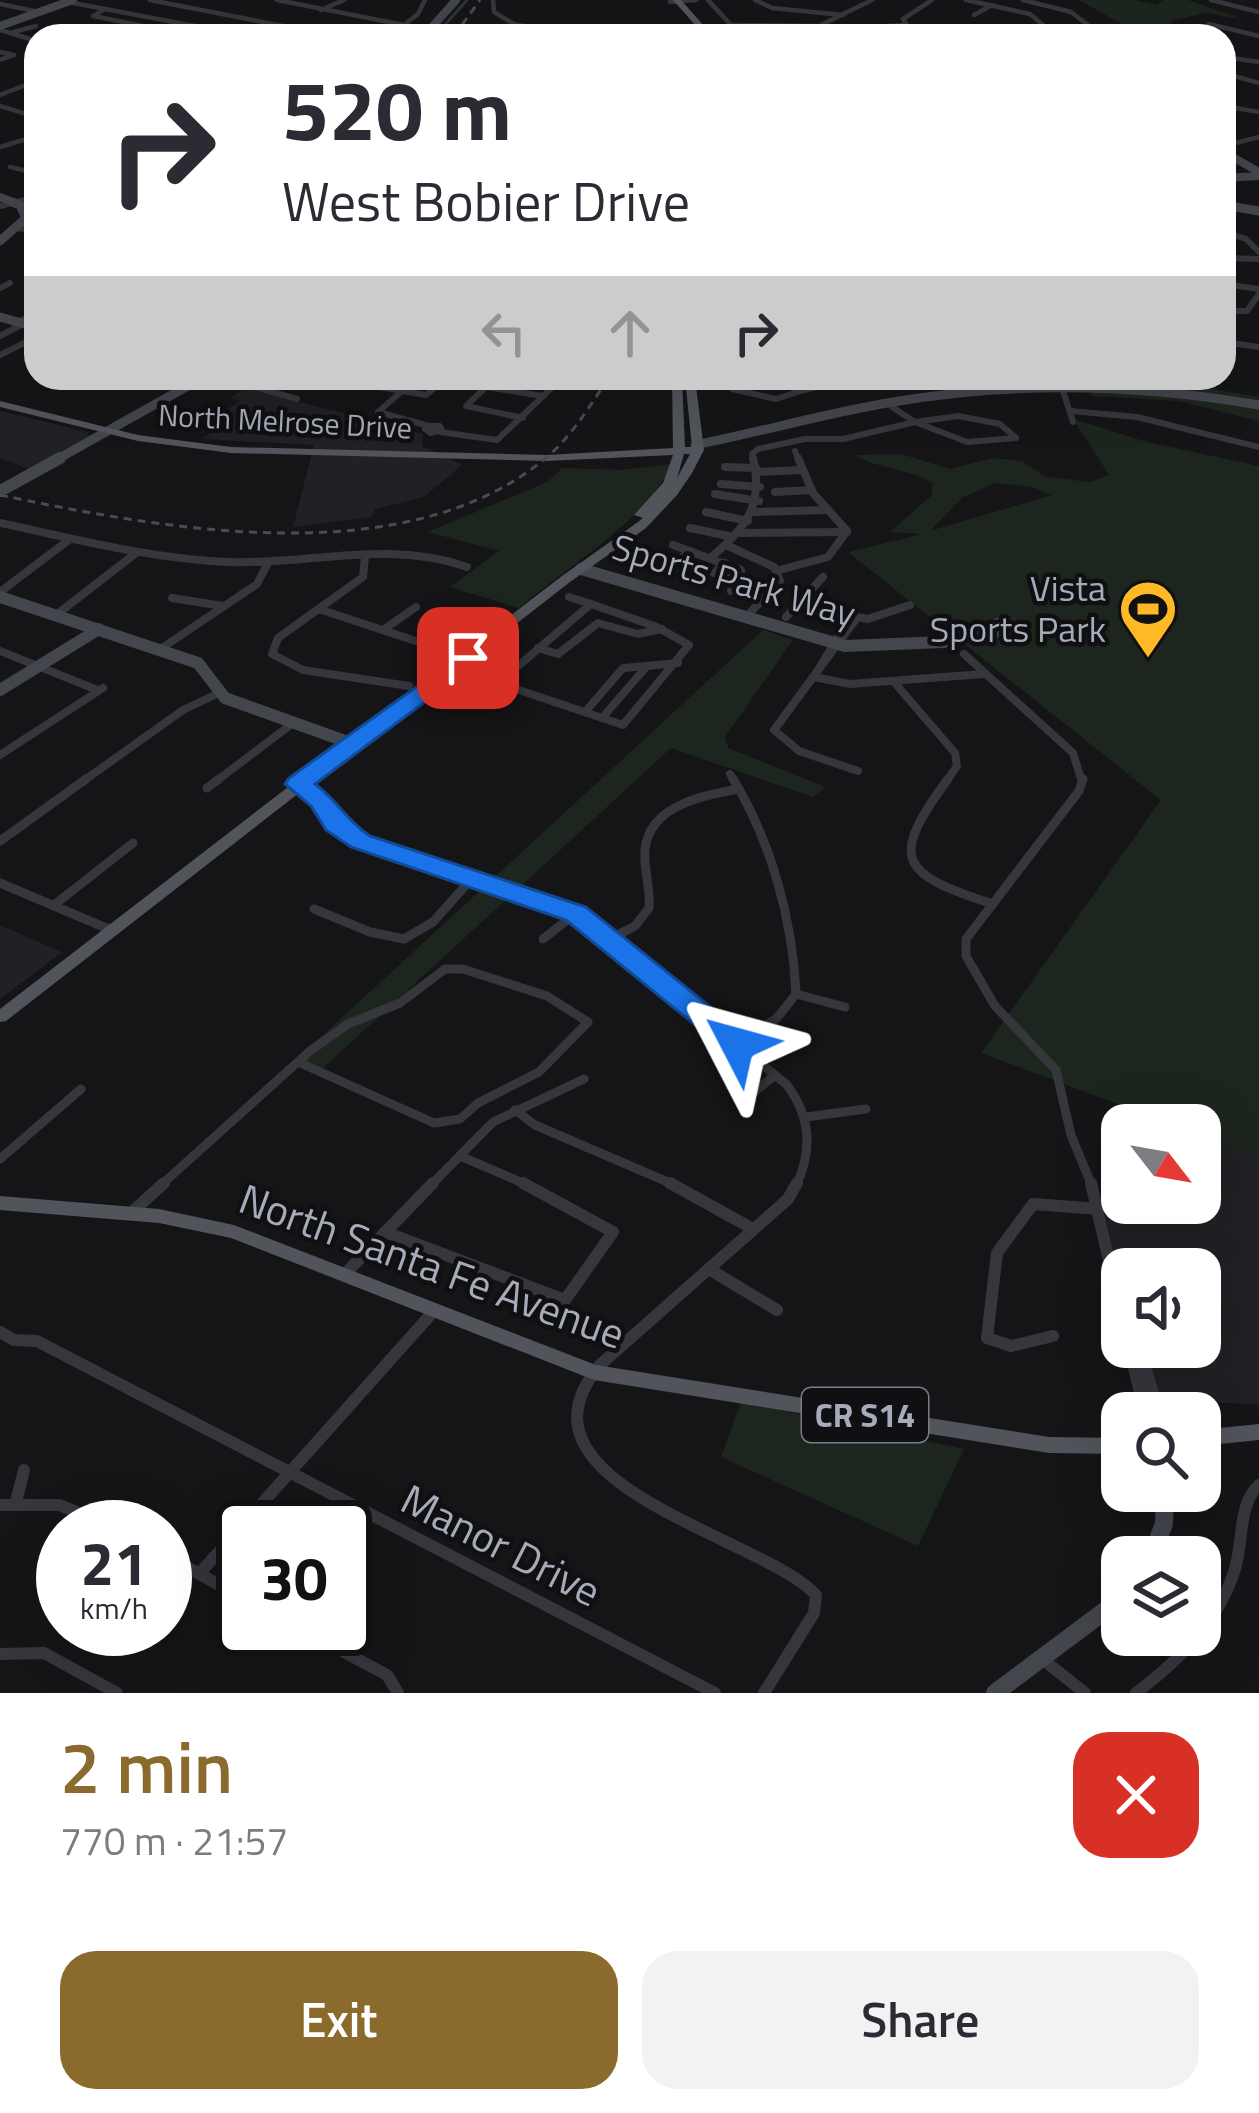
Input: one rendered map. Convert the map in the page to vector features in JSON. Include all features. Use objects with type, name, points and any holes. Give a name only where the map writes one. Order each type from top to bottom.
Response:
[{"type":"main road","points":[[435,24],[456,0]]},
{"type":"main road","points":[[673,1],[697,24]]},
{"type":"main road","points":[[0,32],[39,12],[70,4]]},
{"type":"main road","points":[[0,201],[15,202],[24,215]]},
{"type":"main road","points":[[1254,210],[1259,201]]},
{"type":"main road","points":[[0,241],[24,220]]},
{"type":"main road","points":[[0,317],[24,324]]},
{"type":"main road","points":[[0,491],[180,390]]},
{"type":"main road","points":[[0,1017],[580,569],[669,486],[681,464],[678,451],[688,390]]},
{"type":"main road","points":[[580,569],[602,558],[668,505],[696,448],[690,390]]},
{"type":"main road","points":[[696,448],[891,402],[1019,390]]},
{"type":"main road","points":[[696,448],[892,407],[1030,390]]},
{"type":"main road","points":[[1109,390],[1259,408]]},
{"type":"main road","name":"North Melrose Drive","points":[[0,404],[107,430],[231,450],[546,458],[696,448]]},
{"type":"main road","name":"Sports Park Way","points":[[580,569],[836,644],[897,649],[943,643],[1017,627],[1002,623],[943,643]]},
{"type":"main road","points":[[0,594],[206,668],[219,693],[356,745]]},
{"type":"main road","points":[[0,690],[99,629]]},
{"type":"main road","name":"North Santa Fe Avenue","points":[[0,1203],[130,1214],[234,1232],[594,1372],[1049,1445],[1101,1446]]},
{"type":"main road","points":[[1221,1436],[1259,1432]]},
{"type":"main road","points":[[995,1693],[1101,1614]]},
{"type":"street","points":[[150,0],[273,24]]},
{"type":"street","points":[[277,0],[398,24]]},
{"type":"street","points":[[320,11],[344,0]]},
{"type":"street","points":[[405,24],[425,0]]},
{"type":"street","points":[[493,0],[494,12],[518,24]]},
{"type":"street","points":[[673,1],[696,0]]},
{"type":"street","points":[[708,0],[730,24]]},
{"type":"street","points":[[755,0],[772,8],[843,15]]},
{"type":"street","points":[[804,10],[819,0]]},
{"type":"street","points":[[828,24],[872,0]]},
{"type":"street","points":[[906,24],[905,14],[932,0]]},
{"type":"street","points":[[966,0],[1030,14],[1042,24]]},
{"type":"street","points":[[1023,0],[1071,12],[1086,24]]},
{"type":"street","points":[[1214,1],[1236,0]]},
{"type":"street","points":[[1214,1],[1259,13]]},
{"type":"street","points":[[2,2],[39,12]]},
{"type":"street","points":[[70,4],[188,24]]},
{"type":"street","points":[[974,15],[992,5]]},
{"type":"street","points":[[105,9],[93,16],[133,24]]},
{"type":"street","points":[[353,17],[366,12]]},
{"type":"street","points":[[747,24],[785,24]]},
{"type":"street","points":[[11,34],[24,30]]},
{"type":"street","points":[[0,32],[24,38]]},
{"type":"street","points":[[1237,33],[1259,36]]},
{"type":"street","points":[[10,167],[24,170]]},
{"type":"street","points":[[15,202],[24,199]]},
{"type":"street","points":[[17,228],[24,229]]},
{"type":"street","points":[[1236,236],[1246,239],[1259,255]]},
{"type":"street","points":[[0,288],[10,284]]},
{"type":"street","points":[[1236,312],[1249,310],[1259,291]]},
{"type":"street","points":[[0,336],[24,321]]},
{"type":"street","points":[[264,390],[297,399]]},
{"type":"street","points":[[331,395],[334,390]]},
{"type":"street","points":[[397,390],[426,394],[431,390]]},
{"type":"street","points":[[483,390],[466,406],[523,418]]},
{"type":"street","points":[[505,390],[544,396]]},
{"type":"street","points":[[402,391],[378,412],[434,431],[495,441],[550,390]]},
{"type":"street","points":[[741,390],[779,398],[805,390]]},
{"type":"street","points":[[1063,390],[1073,422]]},
{"type":"street","points":[[711,557],[751,516],[759,501],[752,454],[758,449],[807,439],[842,439],[913,423],[985,419],[1003,424],[1016,437],[1009,442],[974,441],[913,423],[892,407]]},
{"type":"street","points":[[1071,411],[1137,416],[1259,447]]},
{"type":"street","points":[[431,454],[434,431]]},
{"type":"street","points":[[795,451],[812,490],[847,532]]},
{"type":"street","points":[[724,467],[801,470]]},
{"type":"street","points":[[721,484],[760,487]]},
{"type":"street","points":[[776,492],[812,490]]},
{"type":"street","points":[[715,494],[759,501]]},
{"type":"street","points":[[706,512],[751,516],[828,510]]},
{"type":"street","points":[[1,524],[136,553],[268,563],[415,553],[467,567]]},
{"type":"street","points":[[691,528],[732,538],[847,532]]},
{"type":"street","points":[[776,571],[818,564],[840,547],[847,532]]},
{"type":"street","points":[[0,594],[70,538]]},
{"type":"street","points":[[732,538],[776,571],[777,589]]},
{"type":"street","points":[[673,544],[725,563],[714,573],[742,583],[731,591]]},
{"type":"street","points":[[668,567],[691,550]]},
{"type":"street","points":[[56,614],[136,553]]},
{"type":"street","points":[[365,556],[363,577],[278,638],[272,654],[326,676],[382,677],[409,686]]},
{"type":"street","points":[[159,650],[257,584],[268,563]]},
{"type":"street","points":[[786,617],[824,577]]},
{"type":"street","points":[[748,616],[777,589]]},
{"type":"street","points":[[777,589],[806,596]]},
{"type":"street","points":[[569,597],[591,604],[662,629],[689,645],[623,725],[498,683],[591,604]]},
{"type":"street","points":[[172,598],[223,607]]},
{"type":"street","points":[[832,613],[853,618],[890,615],[910,605]]},
{"type":"street","points":[[382,630],[416,607]]},
{"type":"street","points":[[319,609],[508,672]]},
{"type":"street","points":[[853,618],[774,724],[775,734],[789,745],[858,771]]},
{"type":"street","points":[[538,648],[558,654],[598,622],[638,634],[662,629]]},
{"type":"street","points":[[0,651],[99,688],[0,755]]},
{"type":"street","points":[[964,654],[1073,753],[1084,777],[1079,791],[966,939],[967,956],[995,1006],[1057,1070],[1071,1136],[1108,1248]]},
{"type":"street","points":[[585,712],[623,668],[678,663]]},
{"type":"street","points":[[602,718],[647,666]]},
{"type":"street","points":[[814,676],[850,684],[984,674]]},
{"type":"street","points":[[894,682],[955,753],[957,766],[909,839],[910,857],[920,872],[945,887],[993,904]]},
{"type":"street","points":[[0,841],[183,710],[219,693]]},
{"type":"street","points":[[207,788],[293,723]]},
{"type":"street","points":[[730,774],[761,825],[795,965],[796,994],[777,1018],[737,1044]]},
{"type":"street","points":[[298,784],[322,801],[335,825],[354,838],[576,914],[796,1097],[810,1130],[803,1177],[788,1199],[594,1372],[578,1420],[593,1461],[661,1512],[801,1574],[817,1595],[814,1612],[764,1693]]},
{"type":"street","points":[[610,939],[635,926],[649,908],[645,849],[658,823],[690,800],[738,789]]},
{"type":"street","points":[[54,905],[133,843]]},
{"type":"street","points":[[314,909],[385,938],[411,939],[429,930],[474,876]]},
{"type":"street","points":[[0,883],[112,930]]},
{"type":"street","points":[[543,939],[576,914]]},
{"type":"street","points":[[130,1214],[298,1062],[348,1024],[400,1003],[445,969],[463,969],[547,996],[587,1022],[538,1072],[452,1122],[434,1124],[298,1062]]},
{"type":"street","points":[[796,994],[845,1007]]},
{"type":"street","points":[[746,1099],[775,1075]]},
{"type":"street","points":[[344,1276],[493,1122],[584,1079]]},
{"type":"street","points":[[0,1159],[81,1089]]},
{"type":"street","points":[[806,1117],[866,1109]]},
{"type":"street","points":[[515,1110],[535,1124],[699,1196],[753,1229]]},
{"type":"street","points":[[386,1232],[565,1300],[614,1238],[613,1232],[545,1192],[460,1156]]},
{"type":"street","points":[[1052,1336],[1011,1346],[987,1338],[997,1253],[1033,1204],[1099,1209]]},
{"type":"street","points":[[709,1269],[777,1310]]},
{"type":"street","points":[[199,1574],[433,1312]]},
{"type":"street","points":[[0,1349],[7,1336]]},
{"type":"street","name":"Manor Drive","points":[[7,1336],[37,1340],[715,1693]]},
{"type":"street","points":[[16,1502],[24,1470]]},
{"type":"street","points":[[1136,1693],[1156,1688],[1212,1623],[1232,1583],[1248,1495],[1259,1486]]},
{"type":"street","points":[[0,1505],[36,1504]]},
{"type":"street","points":[[192,1570],[216,1583]]},
{"type":"street","points":[[0,1654],[44,1653],[117,1693]]},
{"type":"street","points":[[352,1656],[387,1675],[398,1693]]},
{"type":"street","points":[[1041,1658],[1084,1693]]},
{"type":"shaded area","points":[[1079,0],[1157,5],[1163,0],[1188,0],[1242,19],[1206,13],[1171,24],[1122,24]]},
{"type":"shaded area","points":[[254,390],[423,434],[422,446],[462,465],[424,497],[375,509],[371,517],[293,527],[314,445],[201,439],[234,419],[218,414],[241,401],[229,398]]},
{"type":"shaded area","points":[[1090,390],[1219,390],[1259,397],[1259,421],[1179,401],[1092,396]]},
{"type":"shaded area","points":[[0,411],[89,436],[29,469],[0,458]]},
{"type":"shaded area","points":[[1073,419],[1147,442],[1259,466],[1259,1156],[1221,1142],[1221,1104],[1118,1104],[981,1053],[1161,800],[848,552],[923,534],[890,532],[931,496],[933,483],[854,455],[901,454],[950,469],[993,458],[1022,461],[1046,477],[1091,482],[1109,475]],"holes":[[[996,483],[1032,487],[1052,495],[930,531],[963,497]]]},
{"type":"shaded area","points":[[671,464],[661,484],[626,523],[519,608],[450,587],[499,551],[428,532],[547,482],[562,468],[621,470]]},
{"type":"shaded area","points":[[763,630],[793,640],[725,737],[728,748],[825,787],[813,797],[671,748],[321,1070],[297,1059]]},
{"type":"shaded area","points":[[0,925],[62,952],[0,999]]},
{"type":"shaded area","points":[[1259,1089],[1259,1405],[1221,1403],[1221,1392],[1145,1392],[1139,1368],[1221,1368],[1221,1248],[1112,1248],[1107,1224],[1221,1224],[1221,1104],[1173,1104]]},
{"type":"shaded area","points":[[741,1402],[964,1449],[918,1546],[721,1457]]},
{"type":"waterway","points":[[446,24],[467,0]]},
{"type":"railway","points":[[463,24],[480,0]]},
{"type":"railway","points":[[0,495],[208,529],[355,530],[425,518],[490,494],[547,457],[601,390]]},
{"type":"place","name":"Vista Sports Park","points":[[1148,660]]},
{"type":"route","points":[[468,658],[298,784],[322,801],[335,825],[361,842],[474,876],[595,925],[737,1044]]}]
